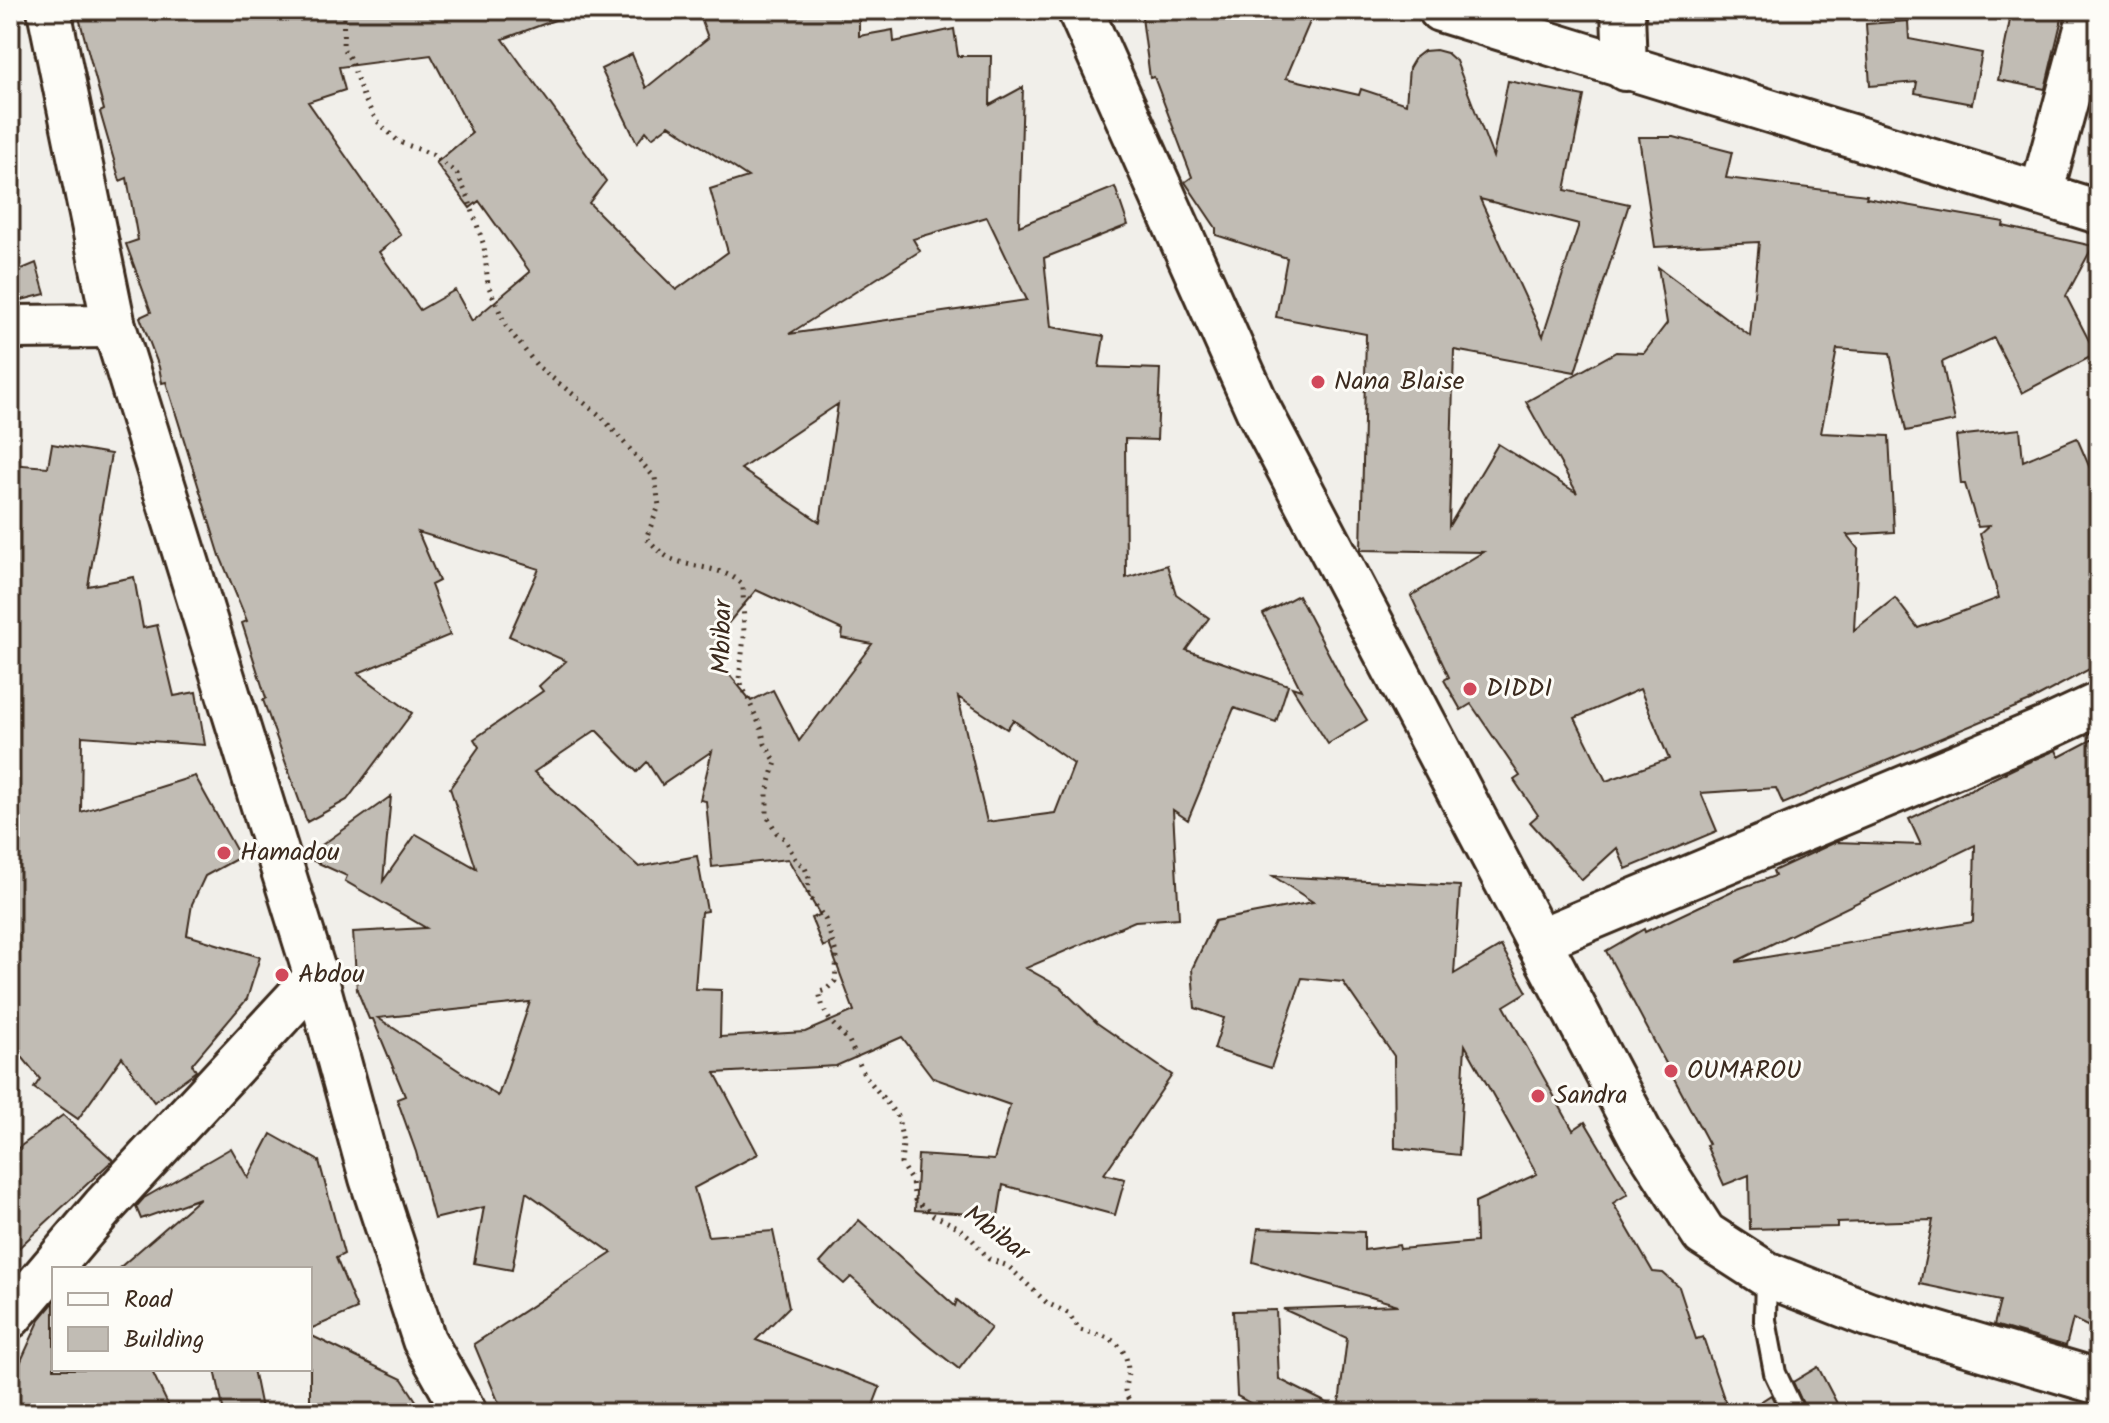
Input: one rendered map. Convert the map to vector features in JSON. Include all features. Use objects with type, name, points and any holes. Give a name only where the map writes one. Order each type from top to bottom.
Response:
[{"type":"street","points":[[49,10],[114,326],[316,977],[371,1178],[424,1340],[465,1413]]},
{"type":"street","points":[[1080,10],[1258,409],[1641,1136],[1704,1234],[1766,1274],[1868,1314],[2099,1382]]},
{"type":"street","points":[[1440,10],[2099,212]]},
{"type":"street","points":[[1623,10],[1625,69]]},
{"type":"street","points":[[2041,194],[2091,10]]},
{"type":"street","points":[[10,327],[114,326]]},
{"type":"street","points":[[1537,941],[2099,704]]},
{"type":"street","points":[[52,1267],[104,1206],[316,977]]},
{"type":"street","points":[[10,1317],[52,1267]]},
{"type":"lane","points":[[1766,1274],[1765,1320],[1775,1373],[1794,1413]]},
{"type":"path","name":"Mbibar","points":[[344,10],[343,48],[376,120],[399,142],[432,154],[457,174],[484,246],[488,285],[506,326],[538,367],[601,416],[655,478],[659,506],[646,538],[667,557],[733,574],[743,585],[744,637],[739,679],[765,744],[776,762],[767,792],[767,816],[809,878],[808,895],[812,903],[818,906],[837,956],[835,981],[819,992],[823,1008],[849,1041],[864,1074],[898,1117],[903,1144],[901,1164],[912,1182],[915,1200],[933,1215],[958,1227],[989,1259],[1008,1266],[1047,1303],[1068,1313],[1080,1330],[1119,1344],[1125,1350],[1128,1368],[1125,1392],[1136,1413]]},
{"type":"building","points":[[77,10],[570,10],[571,14],[503,39],[606,181],[589,203],[676,290],[728,252],[710,189],[748,177],[669,125],[652,138],[646,131],[637,143],[601,69],[632,54],[646,88],[708,38],[698,10],[859,10],[859,36],[893,30],[894,42],[954,29],[958,56],[991,56],[990,105],[1023,87],[1019,226],[1115,187],[1128,225],[1044,258],[1051,327],[1104,336],[1099,367],[1160,369],[1157,440],[1125,439],[1126,578],[1167,565],[1176,594],[1209,618],[1186,650],[1288,685],[1276,722],[1234,708],[1188,820],[1173,810],[1179,918],[1135,921],[1026,968],[1060,987],[1097,1023],[1172,1075],[1104,1174],[1125,1179],[1115,1215],[1003,1185],[998,1216],[915,1210],[918,1155],[994,1160],[1010,1105],[933,1078],[902,1037],[836,1066],[715,1073],[758,1154],[694,1188],[708,1236],[773,1231],[789,1307],[756,1340],[880,1387],[870,1413],[503,1413],[474,1344],[612,1253],[526,1192],[512,1270],[474,1263],[484,1207],[434,1219],[416,1152],[397,1099],[405,1096],[373,1019],[369,1019],[357,990],[353,932],[426,928],[345,881],[347,876],[305,857],[391,796],[383,881],[416,834],[476,868],[450,788],[479,747],[474,739],[543,691],[539,686],[566,661],[509,636],[539,569],[418,532],[439,581],[431,585],[450,635],[358,673],[412,713],[347,800],[307,822],[263,700],[266,698],[242,623],[247,621],[220,556],[166,382],[162,383],[140,317],[151,312],[126,244],[138,240],[127,178],[120,181],[100,112],[104,110]],"holes":[[[431,55],[472,133],[436,163],[470,208],[479,201],[530,272],[472,321],[455,290],[420,310],[379,252],[401,235],[308,102],[345,90],[339,67]],[[987,217],[1027,300],[789,334],[920,251],[913,239]],[[838,404],[820,522],[741,469]],[[756,590],[843,630],[842,638],[872,644],[799,741],[773,690],[751,701],[720,663],[725,627]],[[958,697],[1007,729],[1013,720],[1074,764],[1055,813],[987,822]],[[596,730],[637,772],[647,762],[662,785],[712,751],[700,800],[706,801],[712,867],[788,859],[820,915],[811,918],[823,947],[829,944],[854,1011],[805,1032],[720,1037],[721,990],[695,989],[701,912],[707,911],[697,856],[639,867],[534,772]],[[530,1002],[498,1096],[378,1018]]]},
{"type":"building","points":[[1141,10],[1315,10],[1286,78],[1359,95],[1361,89],[1406,104],[1409,68],[1415,58],[1424,51],[1447,53],[1456,61],[1493,157],[1508,81],[1584,96],[1565,190],[1629,204],[1575,372],[1454,350],[1449,526],[1498,444],[1577,493],[1526,402],[1616,352],[1644,353],[1667,323],[1658,267],[1750,336],[1759,242],[1655,247],[1639,137],[1674,137],[1732,152],[1726,178],[1867,195],[1866,198],[2004,222],[2003,226],[2093,246],[2066,296],[2096,354],[2022,393],[1994,338],[1942,362],[1955,421],[1906,431],[1890,353],[1837,349],[1821,433],[1889,436],[1894,532],[1847,535],[1858,549],[1854,630],[1895,598],[1918,628],[1999,598],[1980,534],[1989,526],[1978,527],[1965,484],[1961,484],[1956,436],[2020,429],[2023,461],[2077,438],[2099,489],[2099,664],[2030,701],[1783,804],[1776,788],[1701,793],[1717,831],[1626,869],[1617,848],[1582,880],[1530,822],[1538,815],[1514,780],[1520,776],[1471,704],[1461,710],[1444,680],[1449,677],[1411,596],[1483,552],[1361,550],[1366,334],[1276,317],[1287,258],[1216,235],[1216,228],[1185,182],[1192,177],[1154,77],[1150,78]],"holes":[[[1480,199],[1579,224],[1543,336]],[[1640,689],[1669,759],[1606,781],[1575,718]]]},
{"type":"building","points":[[2012,10],[2064,10],[2045,89],[1998,80]]},
{"type":"building","points":[[1908,21],[1909,39],[1982,53],[1972,104],[1915,93],[1917,82],[1870,86],[1866,24]]},
{"type":"building","points":[[36,263],[45,294],[10,303],[10,274]]},
{"type":"building","points":[[52,444],[111,454],[88,586],[134,577],[143,628],[157,625],[174,696],[196,692],[205,745],[82,736],[81,812],[195,776],[240,857],[205,876],[192,904],[187,935],[260,957],[247,999],[192,1064],[196,1071],[154,1102],[122,1057],[78,1119],[34,1088],[40,1079],[10,1042],[10,464],[48,467]]},
{"type":"building","points":[[1298,595],[1346,687],[1367,720],[1328,744],[1292,687],[1301,690],[1263,614]]},
{"type":"building","points":[[2099,736],[2099,1332],[2073,1319],[2066,1346],[1994,1325],[2000,1301],[1920,1284],[1933,1220],[1750,1229],[1749,1175],[1724,1185],[1706,1145],[1709,1144],[1606,951],[1644,929],[1645,932],[1732,891],[1775,876],[1773,871],[1836,842],[1921,845],[1909,819],[2056,750],[2059,757]],"holes":[[[1975,845],[1973,922],[1737,962]]]},
{"type":"building","points":[[1273,876],[1460,886],[1454,974],[1501,946],[1527,992],[1504,1006],[1573,1130],[1585,1122],[1628,1194],[1613,1203],[1653,1272],[1663,1273],[1679,1287],[1696,1339],[1703,1337],[1729,1413],[1371,1413],[1339,1404],[1347,1338],[1283,1309],[1398,1305],[1253,1262],[1258,1228],[1364,1232],[1364,1250],[1399,1245],[1400,1249],[1476,1242],[1475,1202],[1537,1174],[1465,1045],[1459,1155],[1395,1148],[1394,1056],[1343,982],[1302,978],[1271,1068],[1214,1049],[1224,1018],[1195,1008],[1192,969],[1215,921],[1313,902]]},
{"type":"building","points":[[63,1115],[113,1160],[10,1256],[10,1154]]},
{"type":"building","points":[[271,1134],[319,1161],[344,1254],[336,1258],[357,1309],[312,1328],[312,1267],[120,1267],[200,1198],[141,1219],[136,1207],[144,1198],[231,1148],[248,1178]]},
{"type":"building","points":[[859,1220],[955,1306],[957,1300],[991,1328],[959,1369],[851,1277],[844,1284],[820,1263]]},
{"type":"building","points":[[52,1304],[52,1371],[152,1371],[172,1413],[10,1413],[10,1385],[40,1319]]},
{"type":"building","points":[[1276,1310],[1279,1379],[1347,1413],[1268,1413],[1237,1396],[1233,1311]]},
{"type":"building","points":[[312,1336],[402,1379],[424,1413],[310,1413]]},
{"type":"building","points":[[1818,1367],[1842,1413],[1807,1413],[1793,1382]]},
{"type":"building","points":[[215,1371],[253,1371],[262,1413],[224,1413]]},
{"type":"building","points":[[1771,1395],[1780,1413],[1743,1413]]},
{"type":"place","name":"Nana Blaise","points":[[1318,382]]},
{"type":"place","name":"DIDDI","points":[[1470,689]]},
{"type":"place","name":"Hamadou","points":[[224,853]]},
{"type":"place","name":"Abdou","points":[[282,975]]},
{"type":"place","name":"OUMAROU","points":[[1671,1071]]},
{"type":"place","name":"Sandra","points":[[1538,1096]]}]
